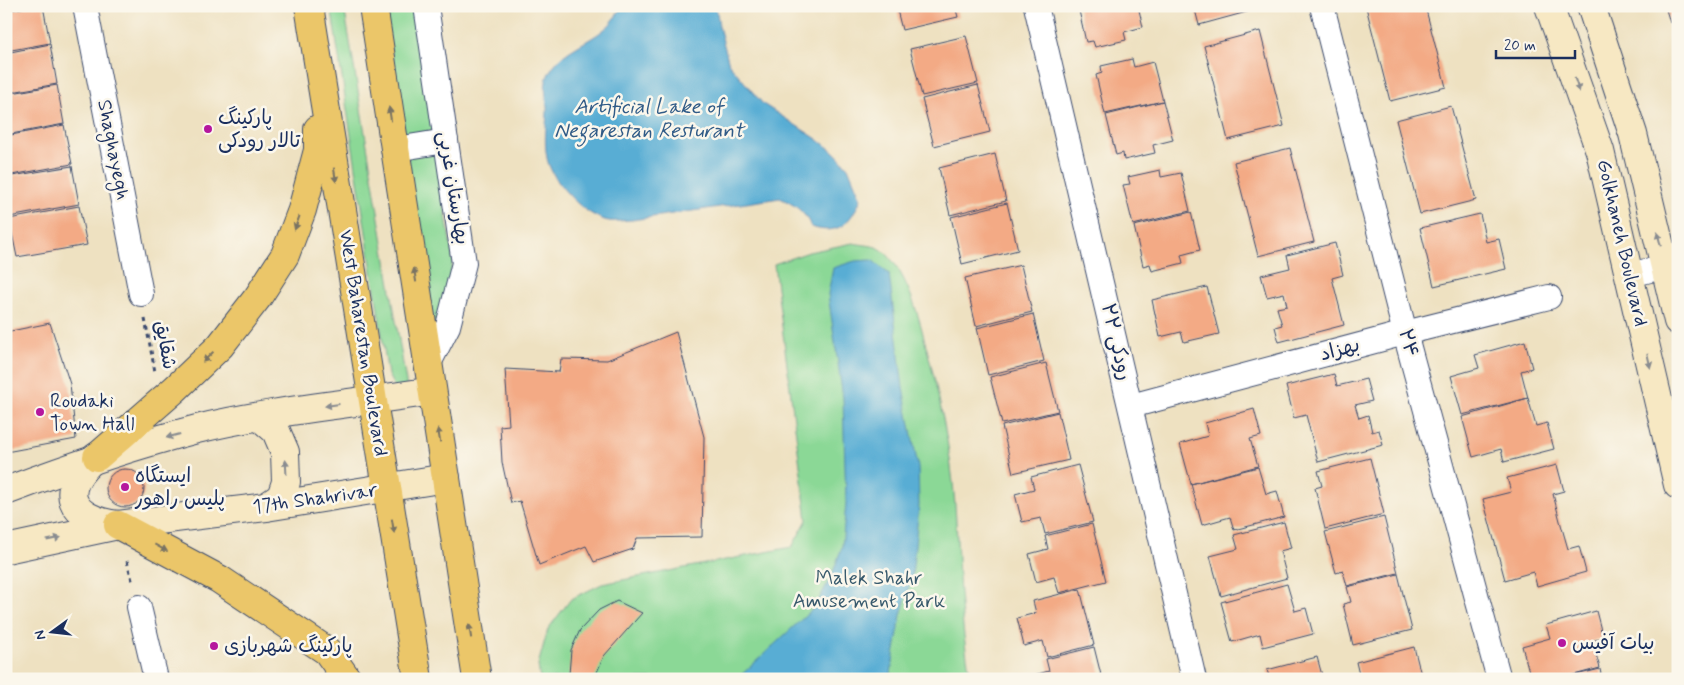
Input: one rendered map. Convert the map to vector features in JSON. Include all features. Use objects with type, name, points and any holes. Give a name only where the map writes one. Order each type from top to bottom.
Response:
[{"type":"main road","name":"West Baharestan Boulevard","points":[[309,6],[418,679]]},
{"type":"main road","points":[[373,6],[477,679]]},
{"type":"main road","name":"Golkhaneh Boulevard","points":[[1549,6],[1600,151],[1678,485]]},
{"type":"main road","name":"Golkhaneh Boulevard","points":[[1591,6],[1633,134],[1672,265],[1678,321]]},
{"type":"main road","points":[[319,72],[318,150],[302,210],[285,255],[258,297],[220,346],[161,401],[97,456],[76,478],[71,497],[73,504],[84,515],[93,520],[118,525],[219,579],[327,651],[347,679]]},
{"type":"main road","points":[[6,491],[97,456],[199,429],[334,404],[372,401],[430,378]]},
{"type":"main road","points":[[261,418],[276,431],[285,452],[286,482],[281,497],[266,507]]},
{"type":"main road","name":"17th Shahrivar","points":[[6,550],[118,525],[266,507],[446,478]]},
{"type":"street","name":"Shaghayegh","points":[[85,6],[141,294]]},
{"type":"street","name":"بهارستان غربی","points":[[426,6],[464,262],[448,326],[430,378]]},
{"type":"street","name":"رودکی ۲۲","points":[[1036,6],[1194,679]]},
{"type":"street","name":"۲۴","points":[[1322,6],[1405,333],[1499,679]]},
{"type":"street","points":[[396,149],[446,141]]},
{"type":"street","points":[[1630,275],[1672,265]]},
{"type":"street","name":"بهزاد","points":[[1131,406],[1405,333],[1549,297]]},
{"type":"street","points":[[139,607],[156,679]]},
{"type":"path","name":"شقایق","points":[[141,294],[161,401]]},
{"type":"path","points":[[118,525],[139,607]]},
{"type":"green space","points":[[331,6],[344,6],[407,388],[396,390],[388,375]]},
{"type":"green space","points":[[384,6],[415,6],[434,131],[405,135]]},
{"type":"green space","points":[[436,150],[453,261],[442,310],[432,333],[408,156]]},
{"type":"green space","name":"Malek Shahr Amusement Park","points":[[853,243],[879,248],[890,257],[903,277],[913,301],[929,355],[947,441],[953,484],[962,614],[971,679],[540,679],[538,665],[548,629],[571,599],[602,584],[792,547],[807,520],[774,264],[809,252]]},
{"type":"water","name":"Artificial Lake of Negarestan Resturant","points":[[621,6],[716,6],[729,64],[763,104],[817,139],[834,152],[848,167],[861,199],[848,221],[829,230],[811,227],[799,209],[780,198],[632,220],[609,221],[590,213],[570,197],[555,177],[547,158],[545,141],[546,80],[555,64],[564,55],[607,27],[615,18]]},
{"type":"water","points":[[872,260],[889,274],[903,388],[918,467],[919,505],[912,576],[901,615],[890,679],[737,679],[815,607],[832,575],[842,547],[846,503],[843,398],[828,294],[833,268],[855,261]]},
{"type":"building","points":[[6,6],[19,6],[20,7],[6,10]]},
{"type":"building","points":[[31,6],[43,6],[50,43],[6,51],[6,11]]},
{"type":"building","points":[[896,6],[955,6],[958,17],[902,30]]},
{"type":"building","points":[[1078,6],[1138,6],[1143,27],[1124,32],[1126,40],[1095,47],[1093,41],[1086,42]]},
{"type":"building","points":[[1194,6],[1253,6],[1254,10],[1199,25]]},
{"type":"building","points":[[1425,6],[1446,87],[1390,101],[1366,7]]},
{"type":"building","points":[[1665,6],[1678,6],[1678,22],[1670,23]]},
{"type":"building","points":[[1260,31],[1284,126],[1228,140],[1204,46]]},
{"type":"building","points":[[966,36],[978,83],[922,96],[910,49]]},
{"type":"building","points":[[50,44],[57,84],[6,93],[6,53]]},
{"type":"building","points":[[1132,59],[1134,67],[1153,62],[1163,101],[1105,114],[1096,75],[1102,73],[1101,66]]},
{"type":"building","points":[[57,85],[64,124],[6,135],[6,94]]},
{"type":"building","points":[[978,85],[990,132],[934,146],[922,99]]},
{"type":"building","points":[[1163,101],[1173,140],[1153,145],[1155,153],[1124,160],[1123,153],[1116,155],[1106,115]]},
{"type":"building","points":[[1451,106],[1476,200],[1420,214],[1396,120]]},
{"type":"building","points":[[64,125],[72,164],[6,176],[6,136]]},
{"type":"building","points":[[1290,148],[1314,242],[1258,256],[1234,162]]},
{"type":"building","points":[[995,154],[1006,201],[950,215],[939,168]]},
{"type":"building","points":[[72,166],[79,204],[9,217],[6,201],[6,177]]},
{"type":"building","points":[[1160,170],[1161,177],[1181,173],[1190,211],[1133,225],[1123,185],[1130,184],[1128,177]]},
{"type":"building","points":[[1007,203],[1018,250],[962,264],[951,217]]},
{"type":"building","points":[[79,206],[87,245],[17,257],[9,219]]},
{"type":"building","points":[[1191,212],[1200,250],[1181,255],[1183,263],[1152,271],[1150,264],[1143,266],[1134,226]]},
{"type":"building","points":[[1480,214],[1486,242],[1499,239],[1506,269],[1434,286],[1420,228]]},
{"type":"building","points":[[1335,243],[1343,275],[1332,278],[1344,325],[1279,342],[1275,327],[1282,325],[1277,308],[1287,306],[1284,293],[1267,297],[1261,275],[1290,268],[1287,255]]},
{"type":"building","points":[[1021,265],[1032,312],[976,326],[965,278]]},
{"type":"building","points":[[1207,287],[1219,334],[1184,342],[1181,332],[1160,337],[1152,300]]},
{"type":"building","points":[[1033,314],[1044,361],[988,375],[977,328]]},
{"type":"building","name":"Roudaki Town Hall","points":[[50,323],[70,384],[76,439],[6,452],[6,332]]},
{"type":"building","points":[[676,332],[704,437],[702,537],[637,538],[633,549],[594,562],[586,546],[539,565],[520,501],[511,503],[502,462],[500,426],[509,425],[505,369],[559,372],[561,359],[607,360]]},
{"type":"building","points":[[1525,341],[1532,368],[1521,371],[1528,398],[1462,415],[1451,376],[1479,368],[1475,355]]},
{"type":"building","points":[[1046,363],[1058,411],[1002,424],[990,377]]},
{"type":"building","points":[[1334,374],[1337,386],[1366,379],[1372,401],[1355,405],[1359,418],[1368,415],[1372,432],[1379,430],[1383,445],[1318,462],[1306,415],[1294,418],[1286,386]]},
{"type":"building","points":[[1528,398],[1536,426],[1547,423],[1554,449],[1504,462],[1501,449],[1473,457],[1462,417]]},
{"type":"building","points":[[1254,409],[1261,436],[1250,439],[1258,466],[1191,484],[1180,444],[1208,436],[1205,423]]},
{"type":"building","points":[[1058,412],[1069,460],[1013,473],[1002,426]]},
{"type":"building","points":[[1370,458],[1384,514],[1325,529],[1315,488],[1322,486],[1318,471]]},
{"type":"building","points":[[1078,465],[1093,522],[1045,534],[1041,518],[1022,522],[1015,494],[1034,489],[1031,477]]},
{"type":"building","points":[[1557,465],[1564,491],[1553,494],[1560,521],[1568,549],[1579,546],[1586,572],[1537,586],[1533,572],[1505,580],[1483,499],[1511,492],[1507,478]]},
{"type":"building","points":[[1258,467],[1266,494],[1277,491],[1284,517],[1234,530],[1230,517],[1202,525],[1191,484]]},
{"type":"building","name":"ایستگاه پلیس راهور","points":[[125,469],[139,474],[144,488],[139,502],[125,507],[111,502],[106,488],[111,474]]},
{"type":"building","points":[[1384,517],[1398,573],[1347,586],[1343,571],[1336,573],[1325,532]]},
{"type":"building","points":[[1284,522],[1291,548],[1280,551],[1287,578],[1221,596],[1210,556],[1238,549],[1234,535]]},
{"type":"building","points":[[1092,524],[1106,581],[1059,593],[1054,577],[1036,582],[1029,554],[1048,549],[1045,536]]},
{"type":"building","points":[[1398,574],[1412,630],[1353,645],[1343,604],[1351,602],[1347,587]]},
{"type":"building","points":[[1287,584],[1295,611],[1306,608],[1313,634],[1263,647],[1260,634],[1232,642],[1221,602]]},
{"type":"building","points":[[1080,589],[1094,645],[1047,657],[1043,641],[1024,646],[1017,618],[1036,613],[1033,601]]},
{"type":"building","points":[[617,601],[642,613],[604,656],[594,679],[576,679],[569,674],[571,650],[580,630],[599,610]]},
{"type":"building","name":"بیات آفیس","points":[[1596,611],[1603,638],[1592,641],[1600,668],[1559,679],[1531,679],[1522,646],[1550,638],[1546,625]]},
{"type":"building","points":[[1094,647],[1102,679],[1031,679],[1030,676],[1049,671],[1046,659]]},
{"type":"building","points":[[1414,647],[1422,679],[1360,679],[1356,662]]},
{"type":"building","points":[[1317,657],[1323,679],[1270,679],[1267,670]]},
{"type":"building","points":[[1600,669],[1602,679],[1564,679],[1564,678]]},
{"type":"place","name":"پارکینگ تالار رودکی","points":[[208,129]]},
{"type":"place","name":"Roudaki Town Hall","points":[[40,412]]},
{"type":"place","name":"ایستگاه پلیس راهور","points":[[125,487]]},
{"type":"place","name":"بیات آفیس","points":[[1562,643]]},
{"type":"place","name":"پارکینگ شهربازی","points":[[214,646]]}]
